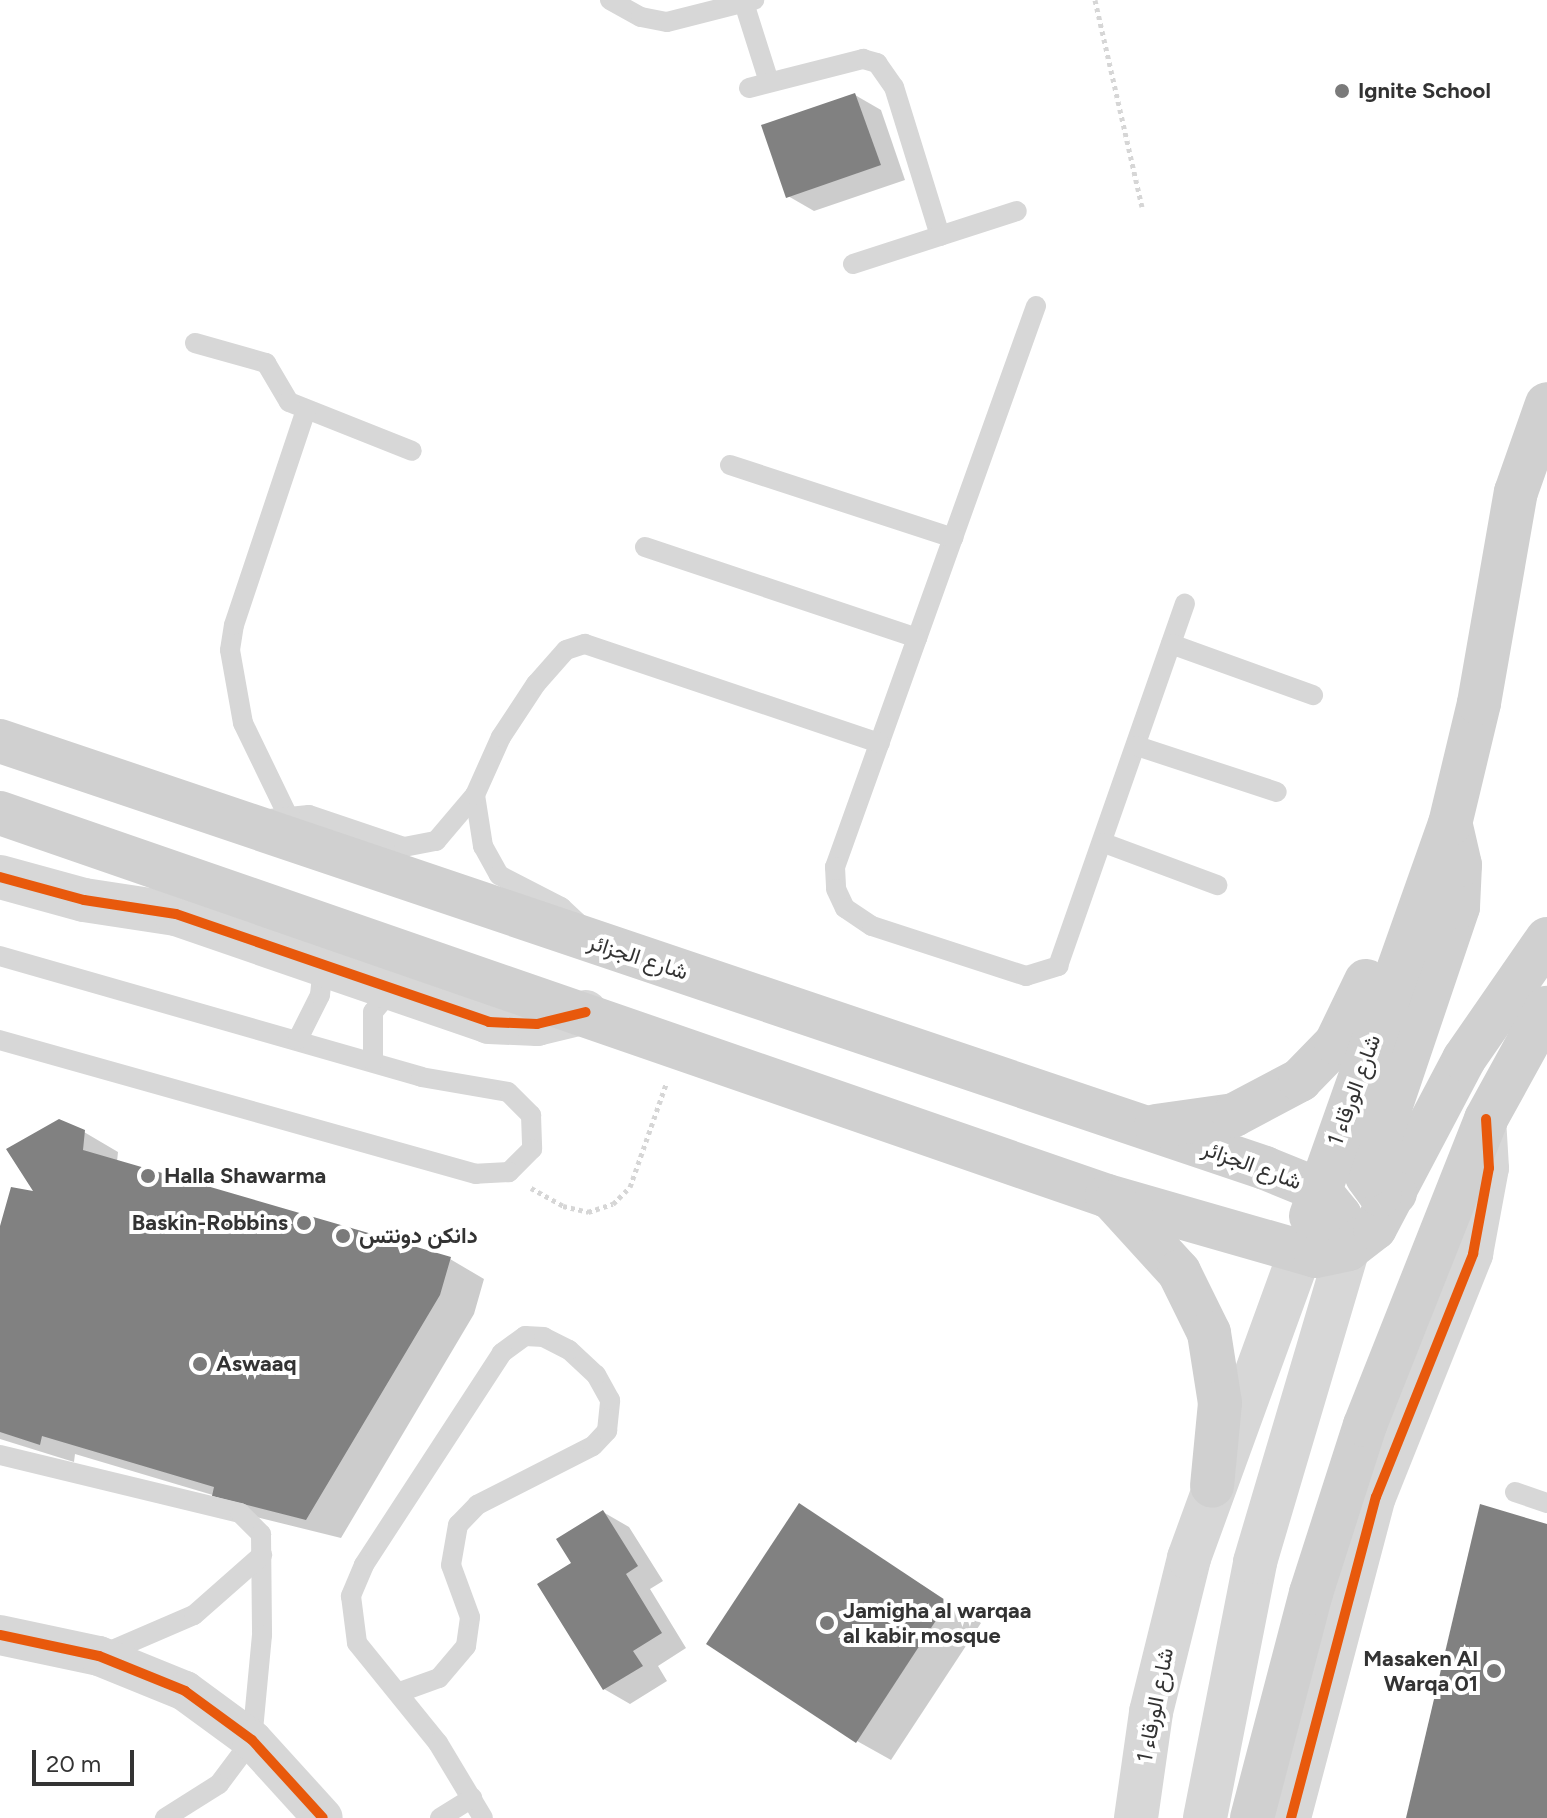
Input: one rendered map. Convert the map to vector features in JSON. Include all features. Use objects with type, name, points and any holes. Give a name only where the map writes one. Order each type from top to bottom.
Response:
[{"type":"main road","name":"شارع الورقاء 1","points":[[1300,1253],[1319,1190],[1450,824],[1479,703],[1516,492],[1547,404]]},
{"type":"main road","name":"شارع الجزائر","points":[[0,741],[267,819],[592,942],[1143,1127],[1319,1190],[1340,1216],[1348,1249]]},
{"type":"main road","points":[[0,813],[586,1012],[1107,1196],[1316,1256],[1348,1249],[1375,1228],[1470,1048],[1547,939]]},
{"type":"main road","points":[[1143,1127],[1234,1115],[1274,1098],[1318,1063],[1350,1021],[1392,920],[1450,824]]},
{"type":"main road","points":[[1395,1193],[1380,1194],[1367,1176],[1458,907],[1460,865],[1450,824]]},
{"type":"main road","points":[[1252,1818],[1337,1509],[1486,1119],[1547,1008]]},
{"type":"main road","points":[[1107,1196],[1166,1253],[1209,1333],[1220,1403],[1212,1486]]},
{"type":"street","points":[[0,877],[84,900],[176,914],[467,1015],[511,1024],[586,1012]]},
{"type":"street","points":[[1291,1818],[1372,1510],[1425,1364],[1473,1254],[1489,1168],[1486,1119]]},
{"type":"street","points":[[1205,1818],[1255,1562],[1348,1249]]},
{"type":"street","name":"شارع الورقاء 1","points":[[1136,1818],[1164,1651],[1212,1486],[1300,1253]]},
{"type":"street","points":[[0,1635],[99,1656],[185,1691],[252,1740],[323,1818]]},
{"type":"lane","points":[[610,0],[641,17],[667,22],[749,2],[759,85],[863,59],[889,73],[940,236]]},
{"type":"lane","points":[[853,264],[1017,211]]},
{"type":"lane","points":[[1036,306],[834,878],[839,900],[862,922],[1037,976],[1065,957],[1185,604]]},
{"type":"lane","points":[[195,343],[266,363],[278,375],[283,396],[306,410],[412,451]]},
{"type":"lane","points":[[306,410],[234,625],[230,650],[243,723],[267,819],[309,815],[404,847],[420,847],[445,834],[475,795],[501,737],[536,684],[566,650],[585,644],[880,743]]},
{"type":"lane","points":[[730,465],[953,538]]},
{"type":"lane","points":[[645,547],[917,638]]},
{"type":"lane","points":[[1171,644],[1313,695]]},
{"type":"lane","points":[[1137,746],[1277,792]]},
{"type":"lane","points":[[475,795],[483,846],[499,875],[561,907],[592,942]]},
{"type":"lane","points":[[1104,843],[1217,885]]},
{"type":"lane","points":[[0,956],[444,1083],[508,1092],[522,1101],[535,1132],[527,1156],[509,1172],[476,1174],[1,1039]]},
{"type":"lane","points":[[298,1039],[320,995],[323,965]]},
{"type":"lane","points":[[373,1061],[373,1012],[393,988]]},
{"type":"lane","points":[[400,1692],[439,1678],[466,1646],[470,1617],[451,1565],[458,1525],[477,1505],[593,1446],[607,1431],[610,1400],[596,1375],[569,1350],[544,1337],[525,1336],[502,1353],[356,1581],[351,1629],[400,1692],[483,1818]]},
{"type":"lane","points":[[0,1455],[240,1513],[257,1525],[262,1555],[262,1635],[252,1740],[232,1773],[189,1812],[165,1818]]},
{"type":"lane","points":[[1515,1492],[1547,1503]]},
{"type":"lane","points":[[99,1656],[194,1615],[262,1555]]},
{"type":"lane","points":[[440,1818],[472,1798]]},
{"type":"path","points":[[1095,0],[1142,207]]},
{"type":"path","points":[[509,1172],[563,1206],[588,1212],[613,1204],[630,1187],[679,1045]]},
{"type":"building","points":[[855,93],[881,165],[786,198],[761,125]]},
{"type":"building","name":"Aswaaq","points":[[59,1119],[85,1130],[83,1150],[451,1257],[440,1295],[306,1520],[212,1496],[214,1487],[42,1436],[40,1445],[0,1432],[0,1226],[11,1187],[33,1191],[6,1149]]},
{"type":"building","name":"Jamigha al warqaa al kabir mosque","points":[[799,1503],[948,1602],[856,1743],[706,1644]]},
{"type":"building","name":"Masaken Al Warqa 01","points":[[1480,1504],[1547,1524],[1547,1818],[1406,1818]]},
{"type":"building","points":[[603,1510],[638,1566],[626,1574],[662,1633],[633,1651],[643,1666],[603,1690],[537,1584],[571,1563],[556,1539]]},
{"type":"cycle path","points":[[0,877],[84,900],[176,914],[489,1022],[537,1024],[586,1012]]},
{"type":"cycle path","points":[[1291,1818],[1376,1497],[1473,1254],[1489,1168],[1486,1119]]},
{"type":"cycle path","points":[[0,1635],[99,1656],[185,1691],[252,1740],[323,1818]]},
{"type":"place","name":"Ignite School","points":[[1342,91]]},
{"type":"place","name":"Halla Shawarma","points":[[148,1176]]},
{"type":"place","name":"Baskin-Robbins","points":[[304,1223]]},
{"type":"place","name":"دانكن دونتس","points":[[343,1236]]},
{"type":"place","name":"Aswaaq","points":[[200,1364]]},
{"type":"place","name":"Jamigha al warqaa al kabir mosque","points":[[827,1623]]},
{"type":"place","name":"Masaken Al Warqa 01","points":[[1494,1671]]}]
